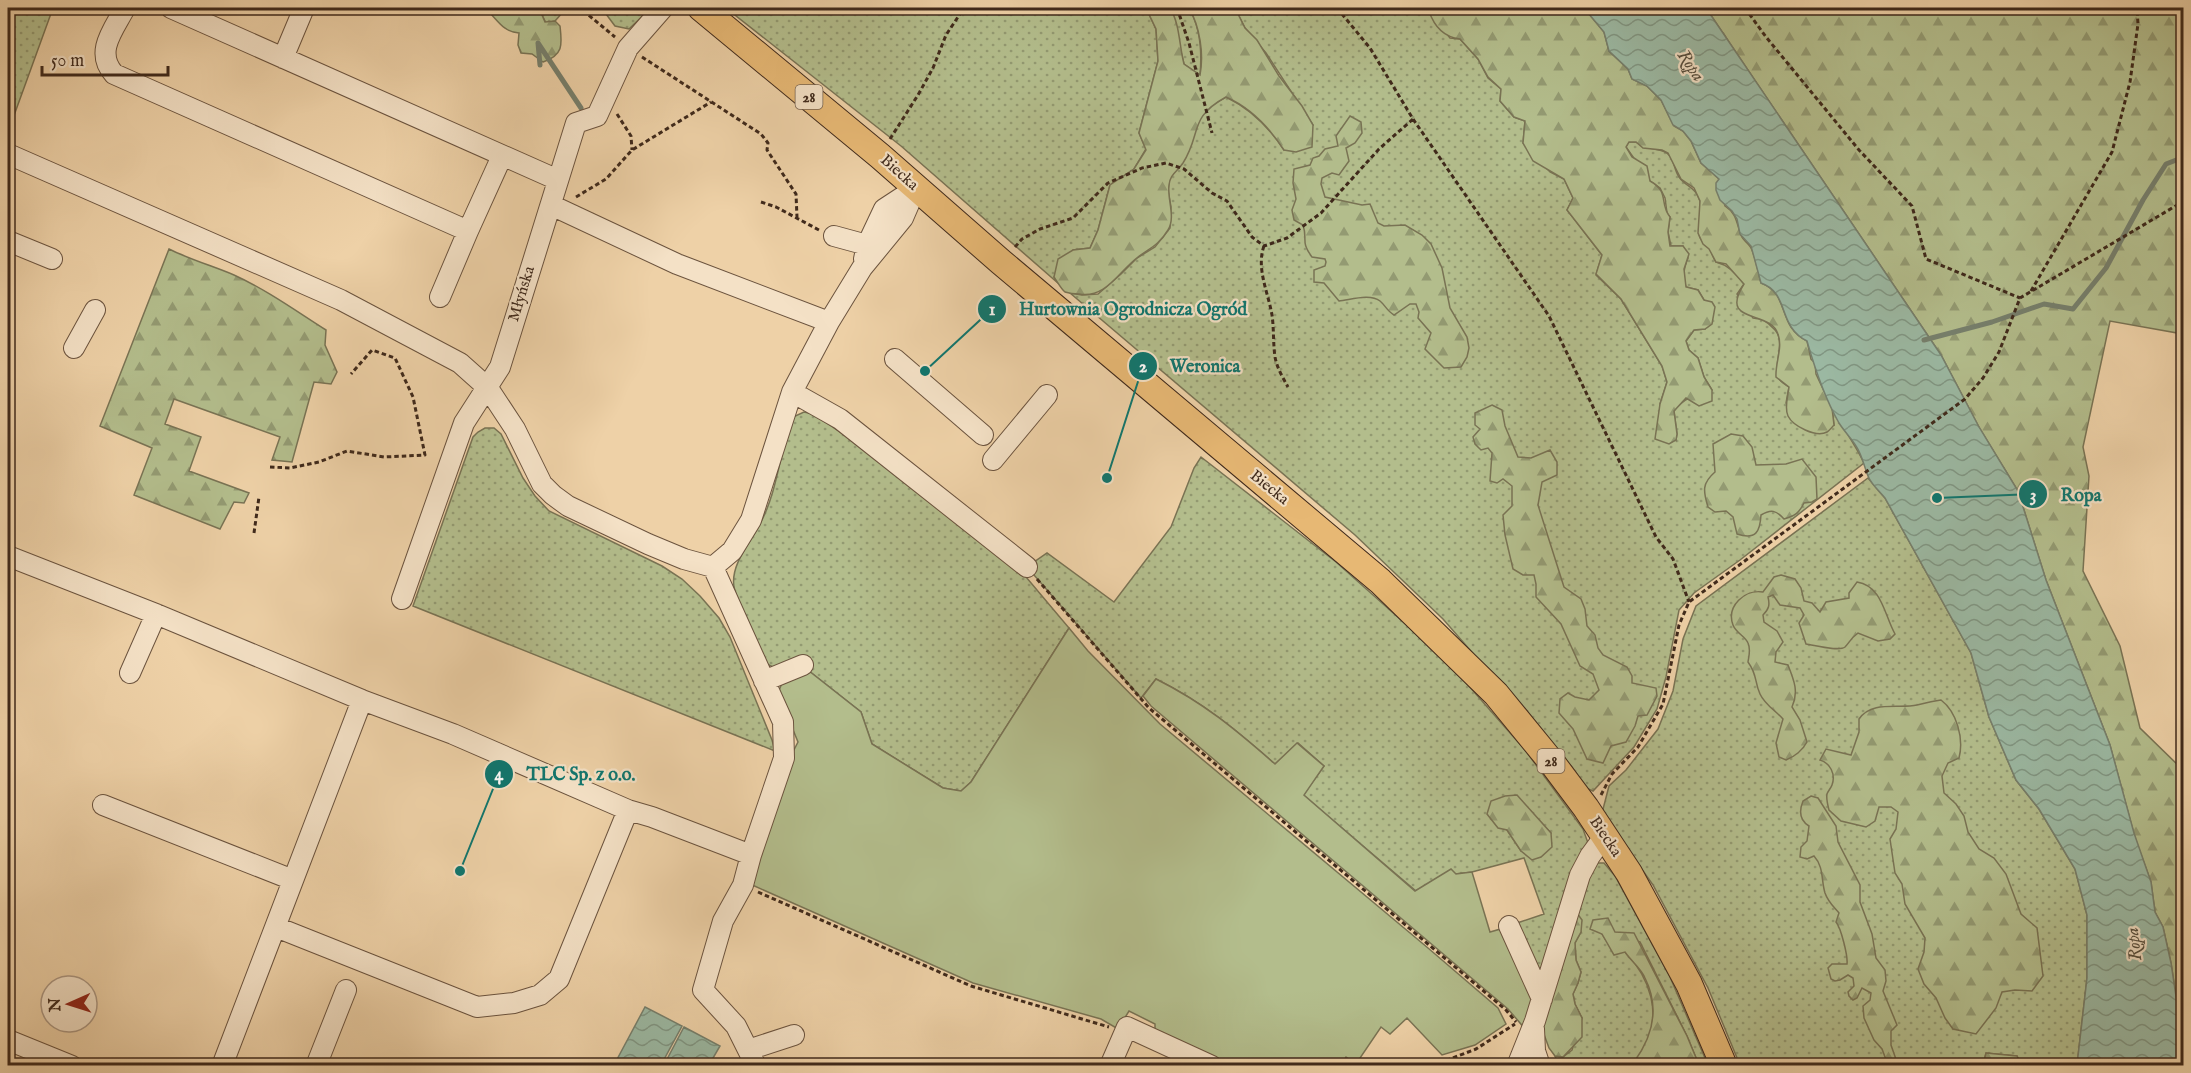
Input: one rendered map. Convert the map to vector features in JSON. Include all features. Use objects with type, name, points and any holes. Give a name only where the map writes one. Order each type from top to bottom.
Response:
[{"type":"main road","name":"Biecka","points":[[701,8],[880,156],[1001,262],[1380,581],[1496,694],[1550,760],[1629,873],[1689,984],[1724,1065]]},
{"type":"street","points":[[125,8],[106,45],[104,56],[107,66],[114,74],[468,231]]},
{"type":"street","points":[[175,8],[558,180]]},
{"type":"street","points":[[283,58],[304,8]]},
{"type":"street","name":"Młyńska","points":[[402,599],[464,423],[500,367],[554,206],[558,180],[576,123],[597,116],[628,48],[663,8]]},
{"type":"street","points":[[8,154],[341,300],[469,368],[488,388],[515,429],[542,484],[553,495],[568,506],[648,544],[684,560],[713,567]]},
{"type":"street","points":[[440,297],[502,156]]},
{"type":"street","points":[[713,567],[732,551],[751,520],[792,392],[829,322],[862,268],[903,218],[916,188]]},
{"type":"street","points":[[862,268],[867,245],[884,209],[916,188]]},
{"type":"street","points":[[554,206],[677,264],[829,322]]},
{"type":"street","points":[[834,236],[867,245]]},
{"type":"street","points":[[9,245],[52,259]]},
{"type":"street","points":[[74,348],[95,310]]},
{"type":"street","points":[[895,359],[983,435]]},
{"type":"street","points":[[792,392],[840,419],[1027,567]]},
{"type":"street","points":[[993,460],[1047,395]]},
{"type":"street","points":[[8,556],[156,614],[362,700],[453,734],[628,810],[751,855]]},
{"type":"street","points":[[713,567],[783,722],[784,758],[743,885],[723,921],[703,990],[736,1026],[750,1058],[794,1035]]},
{"type":"street","points":[[130,673],[156,614]]},
{"type":"street","points":[[764,681],[803,665]]},
{"type":"street","points":[[222,1065],[362,700]]},
{"type":"street","points":[[103,805],[293,880]]},
{"type":"street","points":[[276,927],[477,1007],[514,1003],[540,994],[559,979],[628,810]]},
{"type":"street","points":[[1517,1065],[1526,1027],[1542,999],[1580,875],[1590,856],[1599,829]]},
{"type":"street","points":[[1509,926],[1542,999]]},
{"type":"street","points":[[316,1065],[346,990]]},
{"type":"street","points":[[1110,1065],[1127,1027],[1212,1065]]},
{"type":"street","points":[[1526,1027],[1540,1065]]},
{"type":"street","points":[[8,1040],[72,1065]]},
{"type":"path","points":[[576,8],[586,13],[628,48],[761,134],[768,143],[768,150],[796,194],[797,217]]},
{"type":"path","points":[[880,156],[923,86],[946,35],[964,8]]},
{"type":"path","points":[[1177,8],[1189,43],[1212,133]]},
{"type":"path","points":[[1337,8],[1370,48],[1413,119],[1549,316],[1656,537],[1673,559],[1689,602]]},
{"type":"path","points":[[1745,8],[1766,37],[1845,132],[1912,206],[1926,259],[2020,298]]},
{"type":"path","points":[[2030,292],[2112,152],[2130,82],[2138,24],[2137,8]]},
{"type":"path","points":[[606,98],[631,136],[632,150]]},
{"type":"path","points":[[554,206],[606,179],[632,150],[711,102]]},
{"type":"path","points":[[1264,246],[1287,238],[1321,213],[1379,149],[1413,119]]},
{"type":"path","points":[[1001,262],[1022,239],[1040,229],[1073,218],[1108,183],[1142,168],[1166,163],[1184,169],[1212,193],[1227,201],[1252,237],[1264,246]]},
{"type":"path","points":[[1599,829],[1600,816],[1597,802],[1612,774],[1638,747],[1663,704],[1679,625],[1689,602],[1965,399],[1983,378],[1999,352],[2020,298],[2184,201]]},
{"type":"path","points":[[761,202],[834,236]]},
{"type":"path","points":[[1264,246],[1260,266],[1271,312],[1275,357],[1281,376],[1288,387]]},
{"type":"path","points":[[270,467],[290,468],[319,462],[347,451],[384,457],[425,455],[413,397],[395,358],[372,350],[351,374]]},
{"type":"path","points":[[254,533],[259,497]]},
{"type":"path","points":[[1027,567],[1149,708],[1526,1027],[1432,1065]]},
{"type":"path","points":[[743,885],[971,986],[1104,1024],[1124,1035]]},
{"type":"green space","points":[[8,8],[53,8],[8,132]]},
{"type":"green space","points":[[491,8],[546,8],[542,15],[545,22],[555,21],[560,26],[561,43],[558,52],[543,62],[532,54],[521,53],[518,45],[519,33],[509,31],[502,26],[489,12]]},
{"type":"green space","points":[[546,8],[563,8],[563,12],[555,21],[546,23],[542,15]]},
{"type":"green space","points":[[588,8],[651,8],[629,29],[615,26],[603,10]]},
{"type":"green space","points":[[726,8],[1146,8],[1156,29],[1158,61],[1139,133],[1146,149],[1134,169],[1110,185],[1098,230],[1090,248],[1073,250],[1054,277],[1059,284],[901,146]]},
{"type":"green space","points":[[1146,8],[1170,8],[1178,28],[1184,64],[1200,75],[1202,58],[1200,41],[1189,8],[1235,8],[1245,28],[1257,40],[1313,125],[1312,147],[1296,152],[1284,150],[1259,119],[1226,97],[1206,112],[1201,119],[1189,152],[1171,178],[1169,190],[1171,219],[1168,230],[1161,239],[1105,288],[1089,294],[1065,292],[1054,277],[1058,259],[1073,250],[1090,248],[1098,230],[1110,185],[1134,169],[1146,150],[1139,133],[1158,61],[1156,29]]},
{"type":"green space","points":[[1170,8],[1189,8],[1193,16],[1200,41],[1200,75],[1184,64]]},
{"type":"green space","points":[[1235,8],[1432,8],[1429,11],[1450,38],[1460,39],[1478,59],[1488,78],[1501,89],[1500,101],[1514,117],[1525,121],[1523,143],[1550,172],[1564,179],[1573,198],[1567,210],[1602,255],[1596,275],[1621,299],[1662,366],[1667,382],[1660,404],[1676,440],[1674,411],[1686,400],[1712,390],[1704,377],[1698,358],[1689,350],[1686,341],[1694,330],[1705,329],[1704,300],[1698,290],[1686,287],[1684,272],[1688,258],[1683,246],[1671,246],[1668,232],[1670,217],[1660,188],[1650,181],[1626,147],[1628,142],[1636,142],[1669,155],[1679,177],[1698,196],[1701,205],[1699,230],[1701,239],[1710,249],[1716,262],[1732,270],[1744,284],[1737,294],[1753,318],[1766,322],[1777,333],[1780,345],[1777,372],[1780,381],[1789,387],[1786,403],[1834,425],[1832,408],[1864,463],[1694,593],[1679,610],[1666,677],[1657,709],[1634,747],[1593,791],[1586,788],[1572,767],[1443,619],[1355,535],[1070,293],[1098,294],[1137,258],[1155,247],[1170,228],[1171,207],[1168,190],[1170,177],[1182,163],[1199,119],[1212,105],[1226,97],[1244,107],[1259,119],[1284,150],[1313,125],[1266,53],[1245,28]]},
{"type":"green space","points":[[1432,8],[1584,8],[1604,32],[1609,51],[1628,69],[1632,79],[1647,86],[1661,100],[1674,126],[1683,131],[1691,141],[1701,163],[1719,179],[1725,206],[1734,215],[1742,237],[1751,248],[1761,283],[1776,295],[1791,327],[1797,335],[1807,341],[1811,359],[1815,363],[1816,374],[1832,408],[1834,425],[1829,431],[1817,433],[1805,430],[1788,416],[1786,406],[1789,387],[1776,377],[1780,345],[1778,334],[1766,321],[1748,315],[1737,306],[1744,284],[1726,264],[1716,262],[1709,249],[1703,244],[1698,233],[1700,201],[1694,188],[1681,179],[1668,153],[1643,148],[1636,142],[1629,142],[1626,147],[1632,157],[1647,166],[1650,181],[1660,189],[1662,194],[1670,217],[1668,232],[1670,246],[1683,246],[1689,254],[1684,269],[1686,287],[1698,290],[1704,300],[1712,302],[1715,307],[1712,324],[1705,329],[1694,330],[1686,341],[1689,350],[1698,358],[1704,377],[1712,390],[1712,401],[1699,406],[1686,398],[1674,411],[1676,440],[1669,444],[1655,439],[1660,404],[1667,382],[1662,366],[1621,299],[1596,274],[1602,255],[1567,210],[1573,198],[1564,179],[1533,161],[1523,143],[1525,121],[1514,117],[1500,101],[1501,89],[1488,77],[1478,59],[1460,39],[1449,36],[1437,26],[1429,11]]},
{"type":"green space","points":[[1706,8],[2183,8],[2183,334],[2110,321],[2083,447],[2089,476],[2083,571],[2120,646],[2140,728],[2183,770],[2183,1043],[2171,963],[2163,927],[2155,912],[2151,882],[2135,838],[2110,745],[2046,580],[2018,491],[1980,429],[1941,355]]},
{"type":"green space","points":[[1350,116],[1361,122],[1362,133],[1355,143],[1346,148],[1349,161],[1339,175],[1332,173],[1322,178],[1321,184],[1325,197],[1362,205],[1370,204],[1378,223],[1384,226],[1405,225],[1422,235],[1431,244],[1442,268],[1450,308],[1467,337],[1469,348],[1461,367],[1444,368],[1425,349],[1431,333],[1418,318],[1419,312],[1416,304],[1410,304],[1394,315],[1380,301],[1371,297],[1339,301],[1324,283],[1314,282],[1314,270],[1325,266],[1326,262],[1325,259],[1312,257],[1308,252],[1303,225],[1294,220],[1292,210],[1296,199],[1293,183],[1294,169],[1310,165],[1313,158],[1319,156],[1325,149],[1338,146],[1336,136]]},
{"type":"green space","points":[[169,249],[246,281],[326,330],[325,345],[337,372],[331,384],[314,382],[292,462],[272,460],[280,437],[174,399],[165,424],[201,437],[189,471],[249,493],[244,503],[234,502],[220,529],[134,495],[152,448],[100,426]]},
{"type":"green space","points":[[1492,405],[1502,410],[1505,426],[1518,457],[1531,458],[1550,450],[1557,462],[1557,475],[1542,482],[1538,505],[1564,587],[1581,599],[1587,626],[1595,635],[1598,648],[1603,655],[1627,667],[1632,676],[1632,683],[1656,688],[1657,696],[1647,715],[1638,716],[1626,742],[1611,746],[1603,763],[1587,759],[1573,729],[1559,713],[1560,699],[1568,693],[1589,700],[1599,690],[1593,674],[1580,666],[1561,624],[1536,597],[1534,575],[1523,575],[1513,569],[1503,515],[1512,506],[1512,486],[1503,479],[1497,483],[1490,481],[1492,453],[1488,448],[1481,450],[1475,444],[1473,437],[1480,429],[1475,425],[1475,413]]},
{"type":"green space","points":[[804,412],[813,414],[876,456],[1021,571],[1069,628],[971,782],[961,791],[943,788],[872,744],[861,712],[809,671],[775,668],[767,664],[744,616],[734,587],[735,569],[767,508],[793,417]]},
{"type":"green space","points":[[485,428],[494,428],[501,434],[523,478],[549,511],[662,566],[682,579],[700,596],[719,618],[730,637],[775,751],[413,606],[473,437]]},
{"type":"green space","points":[[1731,434],[1743,436],[1752,447],[1756,465],[1786,464],[1802,459],[1816,477],[1817,499],[1804,503],[1796,514],[1784,519],[1773,511],[1765,513],[1761,515],[1760,526],[1756,533],[1749,536],[1737,534],[1733,517],[1726,511],[1715,512],[1708,507],[1705,492],[1708,480],[1715,472],[1713,444]]},
{"type":"green space","points":[[1201,457],[1336,562],[1447,661],[1525,750],[1583,829],[1588,843],[1541,991],[1511,925],[1544,914],[1524,858],[1472,872],[1455,874],[1451,870],[1416,891],[1303,795],[1324,766],[1298,743],[1275,764],[1218,717],[1189,697],[1156,679],[1141,698],[1027,567],[1047,553],[1114,602],[1171,527],[1194,468]],"holes":[[[1527,807],[1551,833],[1521,851],[1507,830]]]},
{"type":"green space","points":[[1868,478],[1885,498],[1971,653],[1989,717],[2016,780],[2039,809],[2075,869],[2087,915],[2087,978],[2077,1065],[2021,1065],[2017,1056],[1986,1053],[1983,1065],[1740,1065],[1708,988],[1653,885],[1602,813],[1609,786],[1626,770],[1658,729],[1673,691],[1683,639],[1696,606]]},
{"type":"green space","points":[[1781,575],[1795,579],[1801,588],[1804,601],[1812,603],[1820,612],[1826,602],[1849,598],[1849,593],[1857,582],[1865,585],[1877,595],[1895,634],[1890,639],[1878,641],[1858,633],[1842,648],[1832,649],[1806,644],[1799,623],[1804,615],[1800,608],[1780,605],[1773,595],[1768,597],[1769,607],[1763,615],[1764,622],[1777,631],[1783,642],[1776,652],[1775,662],[1788,665],[1795,691],[1792,707],[1800,720],[1807,742],[1798,753],[1786,760],[1779,757],[1776,743],[1783,719],[1762,698],[1748,662],[1749,645],[1734,628],[1732,618],[1732,611],[1739,600],[1750,593],[1763,592],[1774,577]]},
{"type":"green space","points":[[1069,628],[1088,651],[1160,724],[1498,1008],[1506,1024],[1475,1045],[1442,1055],[1407,1018],[1390,1034],[1381,1027],[1356,1064],[1346,1057],[1341,1065],[1226,1065],[1155,1033],[1155,1024],[1129,1011],[1118,1029],[1101,1019],[973,983],[750,884],[784,769],[798,742],[778,693],[782,683],[809,671],[861,712],[872,744],[943,788],[961,791],[971,782]]},
{"type":"green space","points":[[1156,679],[1189,697],[1218,717],[1275,764],[1297,743],[1324,766],[1304,795],[1415,891],[1451,869],[1456,874],[1472,872],[1490,932],[1504,928],[1535,1002],[1526,1030],[1508,1009],[1151,706],[1143,696]]},
{"type":"green space","points":[[1941,700],[1947,705],[1955,719],[1961,743],[1959,758],[1948,763],[1942,776],[1944,793],[1956,804],[1964,816],[1968,832],[1979,849],[1994,858],[2006,874],[2021,914],[2037,928],[2043,976],[2032,991],[2002,992],[1996,1008],[1976,1034],[1953,1029],[1936,998],[1924,984],[1918,969],[1924,952],[1925,938],[1905,904],[1902,884],[1895,873],[1890,839],[1896,829],[1898,812],[1891,807],[1879,807],[1875,821],[1866,827],[1841,821],[1829,810],[1827,802],[1827,793],[1832,785],[1833,773],[1827,764],[1820,760],[1826,749],[1851,755],[1859,732],[1859,719],[1871,709],[1886,706],[1910,706]]},
{"type":"green space","points":[[1517,795],[1551,833],[1552,847],[1541,857],[1532,860],[1521,851],[1507,830],[1498,828],[1487,814],[1491,801]]},
{"type":"green space","points":[[1811,796],[1818,798],[1836,826],[1838,842],[1860,885],[1860,902],[1872,934],[1876,958],[1885,970],[1886,981],[1883,991],[1897,1025],[1891,1031],[1891,1045],[1898,1065],[1888,1065],[1882,1049],[1874,1040],[1864,1018],[1863,1006],[1870,1000],[1871,993],[1862,988],[1857,998],[1853,1000],[1848,992],[1854,986],[1853,978],[1848,975],[1840,980],[1831,979],[1828,968],[1832,964],[1847,964],[1847,960],[1842,936],[1836,922],[1839,913],[1826,896],[1817,860],[1814,856],[1807,859],[1800,857],[1801,847],[1807,841],[1809,826],[1802,818],[1801,808],[1803,801]]},
{"type":"green space","points":[[1595,863],[1604,863],[1615,876],[1670,977],[1708,1065],[1699,1065],[1640,942],[1602,934],[1608,942],[1626,953],[1647,985],[1653,1009],[1650,1035],[1644,1049],[1632,1065],[1559,1065],[1555,1056],[1563,1057],[1572,1050],[1582,1018],[1573,994],[1581,972],[1576,960],[1575,943],[1581,932],[1574,909]]},
{"type":"green space","points":[[1574,909],[1582,920],[1581,932],[1575,943],[1576,960],[1581,972],[1573,994],[1582,1018],[1582,1037],[1563,1057],[1555,1056],[1549,1048],[1542,1029]]},
{"type":"green space","points":[[1608,918],[1615,932],[1634,933],[1687,1036],[1699,1065],[1636,1065],[1634,1062],[1650,1032],[1652,1000],[1643,974],[1625,952],[1614,955],[1602,934],[1590,929],[1593,920]]},
{"type":"green space","points":[[1986,1053],[2017,1056],[2021,1065],[1983,1065]]},
{"type":"water","points":[[1584,8],[1706,8],[1941,355],[1979,427],[2018,491],[2046,580],[2110,745],[2134,833],[2151,882],[2155,912],[2163,927],[2183,1043],[2183,1065],[2077,1065],[2087,978],[2087,915],[2075,869],[2039,809],[2016,780],[1989,717],[1971,653],[1885,498],[1869,479],[1858,449],[1834,413],[1820,383],[1807,341],[1791,327],[1776,294],[1761,283],[1751,246],[1740,234],[1737,219],[1732,211],[1720,200],[1716,190],[1716,183],[1719,179],[1701,163],[1691,141],[1683,131],[1673,125],[1661,100],[1647,86],[1632,79],[1628,69],[1609,51],[1604,32]]},
{"type":"water","points":[[645,1007],[682,1026],[661,1065],[614,1065]]},
{"type":"water","points":[[684,1027],[720,1046],[709,1065],[664,1065]]},
{"type":"waterway","points":[[540,65],[538,43],[581,108]]},
{"type":"waterway","points":[[1924,340],[1992,322],[2044,304],[2073,309],[2106,268],[2143,200],[2166,164],[2184,157]]},
{"type":"place","name":"Hurtownia Ogrodnicza Ogród","points":[[925,371]]},
{"type":"place","name":"Weronica","points":[[1107,478]]},
{"type":"place","name":"Ropa","points":[[1937,498]]},
{"type":"place","name":"TLC Sp. z o.o.","points":[[460,871]]}]
